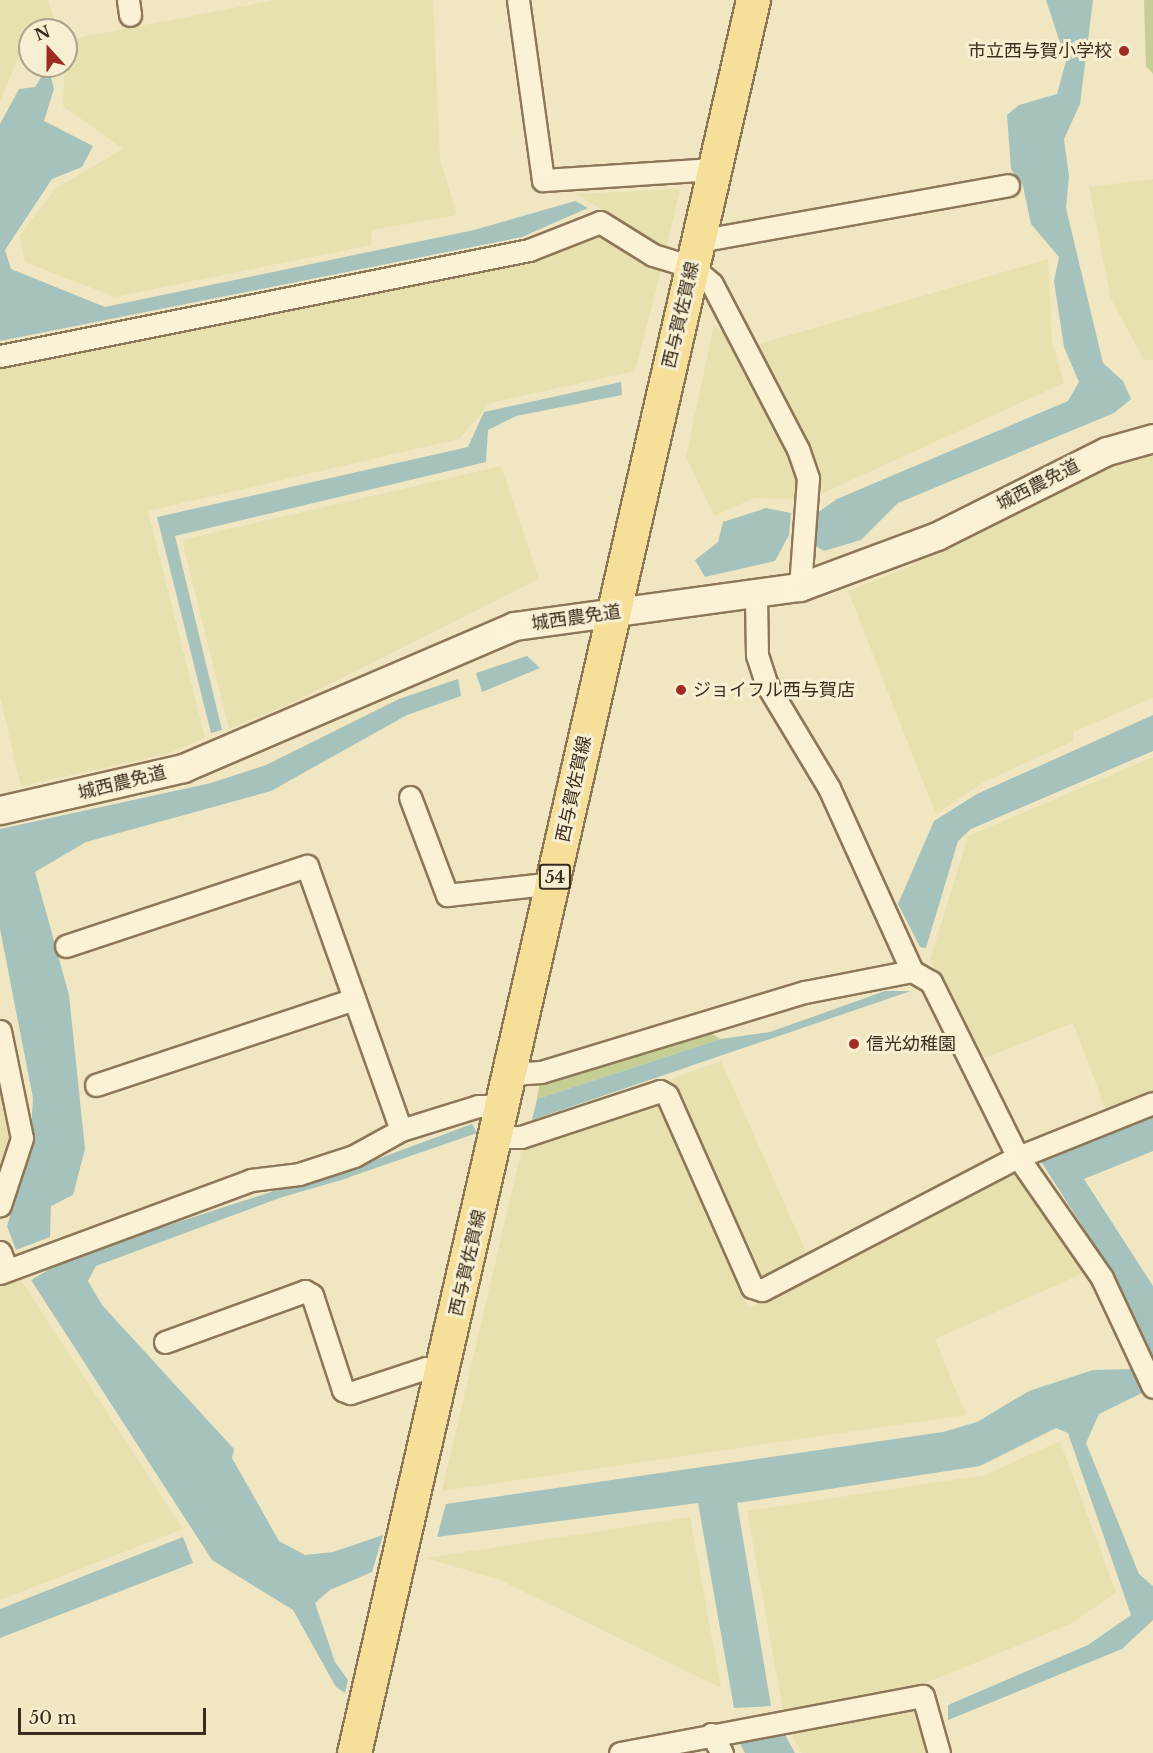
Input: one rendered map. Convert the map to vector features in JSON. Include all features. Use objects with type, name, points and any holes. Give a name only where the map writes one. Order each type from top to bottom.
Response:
[{"type":"main road","name":"西与賀佐賀線","points":[[354,1753],[512,1074],[613,611],[753,0]]},
{"type":"street","points":[[518,0],[543,180],[715,169]]},
{"type":"street","points":[[0,356],[528,250],[600,222],[653,255],[695,254],[1008,185]]},
{"type":"street","points":[[695,254],[798,449],[810,507],[799,546],[800,587]]},
{"type":"street","name":"城西農免道","points":[[0,810],[183,768],[514,626],[613,611],[756,597],[800,587],[937,536],[1107,451],[1153,438]]},
{"type":"street","points":[[756,597],[757,655],[766,683],[829,788],[912,971],[931,982],[1018,1157],[1102,1278],[1153,1387]]},
{"type":"street","points":[[410,798],[447,895],[554,883]]},
{"type":"street","points":[[66,946],[307,866],[401,1130]]},
{"type":"street","points":[[512,1074],[541,1072],[805,992],[912,971]]},
{"type":"street","points":[[96,1085],[354,999]]},
{"type":"street","points":[[0,1031],[22,1138],[0,1205]]},
{"type":"street","points":[[2,1265],[251,1180],[299,1174],[354,1156],[401,1130],[478,1106],[521,1137],[660,1091],[667,1095],[752,1287],[762,1290],[1018,1157],[1153,1103]]},
{"type":"street","points":[[165,1342],[305,1291],[312,1294],[343,1390],[350,1393],[426,1368],[444,1369]]},
{"type":"street","points":[[620,1753],[711,1734],[923,1696],[939,1753]]},
{"type":"street","points":[[711,1734],[722,1753]]},
{"type":"shaded area","points":[[0,0],[48,0],[54,18],[18,18],[18,58],[0,101]]},
{"type":"shaded area","points":[[275,0],[433,0],[440,159],[457,215],[372,230],[371,245],[115,297],[25,262],[20,235],[56,188],[123,149],[63,106],[64,78],[78,78],[78,38]]},
{"type":"shaded area","points":[[1153,179],[1153,360],[1144,360],[1111,299],[1089,187]]},
{"type":"shaded area","points":[[680,189],[666,249],[576,194]]},
{"type":"shaded area","points":[[599,232],[661,271],[635,371],[490,403],[459,439],[148,511],[205,738],[167,754],[21,786],[0,697],[0,367],[526,264]]},
{"type":"shaded area","points":[[1048,259],[1052,342],[1064,383],[821,494],[811,446],[756,345]]},
{"type":"shaded area","points":[[714,324],[740,350],[793,449],[803,499],[754,498],[714,516],[686,457]]},
{"type":"shaded area","points":[[1153,447],[1153,698],[1073,732],[1073,741],[984,782],[936,814],[848,591],[909,567],[1078,479]]},
{"type":"shaded area","points":[[501,466],[539,579],[288,705],[229,729],[182,540]]},
{"type":"shaded area","points":[[1153,757],[1153,1091],[1106,1110],[1073,1023],[985,1058],[930,960],[968,836]]},
{"type":"shaded area","points":[[721,1061],[809,1259],[758,1280],[670,1079]]},
{"type":"shaded area","points":[[0,1081],[12,1137],[0,1176]]},
{"type":"shaded area","points":[[660,1100],[749,1308],[1013,1170],[1084,1273],[935,1339],[966,1415],[442,1491],[522,1148]]},
{"type":"shaded area","points":[[19,1277],[183,1529],[0,1600],[0,1284]]},
{"type":"shaded area","points":[[1060,1441],[1116,1592],[1071,1624],[908,1690],[783,1710],[747,1511],[985,1475]]},
{"type":"shaded area","points":[[690,1517],[721,1688],[500,1580],[426,1558]]},
{"type":"shaded area","points":[[913,1709],[927,1753],[802,1753],[791,1734]]},
{"type":"green space","points":[[1144,0],[1153,0],[1153,74],[1146,66]]},
{"type":"green space","points":[[707,1031],[721,1039],[537,1099],[540,1081]]},
{"type":"water","points":[[1046,0],[1093,0],[1080,104],[1064,139],[1069,176],[1066,208],[1103,363],[1123,381],[1131,399],[1114,413],[898,503],[861,540],[824,551],[810,543],[817,513],[837,499],[1068,401],[1079,382],[1064,347],[1054,281],[1059,257],[1031,224],[1023,186],[1011,169],[1007,115],[1019,105],[1057,94],[1066,61]]},
{"type":"water","points":[[41,78],[51,78],[54,89],[44,121],[93,146],[82,167],[52,179],[5,250],[11,269],[105,307],[474,230],[575,201],[588,208],[522,237],[0,341],[0,124],[19,89],[35,87]]},
{"type":"water","points":[[621,382],[622,395],[516,416],[488,430],[486,462],[175,536],[222,730],[211,733],[157,517],[468,447],[484,412]]},
{"type":"water","points":[[766,508],[791,513],[789,535],[775,561],[705,577],[695,560],[718,542],[723,522]]},
{"type":"water","points":[[527,656],[540,668],[482,692],[476,673]]},
{"type":"water","points":[[458,679],[461,696],[407,715],[271,791],[86,842],[35,872],[69,995],[85,1149],[73,1195],[51,1206],[50,1237],[16,1250],[7,1226],[30,1149],[33,1098],[0,929],[0,829],[211,783],[266,765],[399,699]]},
{"type":"water","points":[[1153,715],[1153,751],[971,829],[958,841],[926,948],[920,947],[898,904],[934,821],[977,794]]},
{"type":"water","points":[[885,991],[911,991],[532,1120],[537,1099],[721,1039],[770,1032]]},
{"type":"water","points":[[1153,1116],[1153,1151],[1084,1179],[1153,1286],[1153,1357],[1115,1277],[1040,1160]]},
{"type":"water","points":[[472,1124],[477,1133],[338,1181],[337,1174]]},
{"type":"water","points":[[277,1190],[282,1197],[96,1266],[88,1281],[102,1305],[234,1449],[232,1458],[279,1541],[305,1555],[333,1552],[383,1535],[372,1572],[330,1590],[315,1603],[335,1662],[348,1680],[345,1693],[336,1687],[293,1610],[212,1560],[31,1280],[68,1258]]},
{"type":"water","points":[[1134,1369],[1144,1392],[1099,1414],[1086,1443],[1139,1574],[1153,1586],[1153,1620],[1122,1649],[948,1720],[948,1705],[1088,1645],[1131,1615],[1068,1433],[1056,1428],[980,1466],[737,1503],[771,1706],[734,1708],[698,1503],[437,1537],[446,1504],[943,1432],[977,1422],[1029,1391],[1093,1370]]},
{"type":"water","points":[[183,1537],[193,1563],[0,1638],[0,1609]]},
{"type":"water","points":[[783,1731],[795,1753],[745,1753],[739,1742]]},
{"type":"waterway","points":[[272,1196],[347,1174]]},
{"type":"place","name":"市立西与賀小学校","points":[[1124,51]]},
{"type":"place","name":"ジョイフル西与賀店","points":[[681,690]]},
{"type":"place","name":"信光幼稚園","points":[[854,1044]]}]
